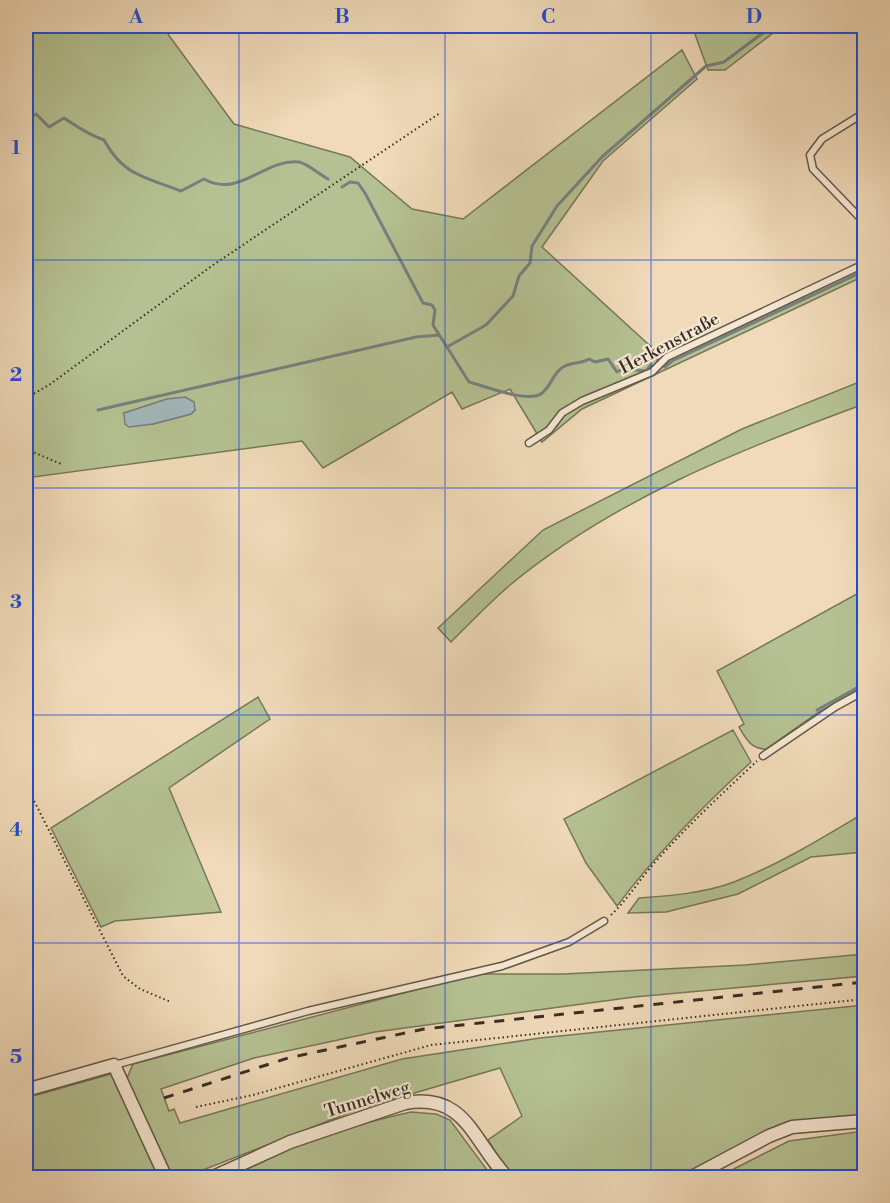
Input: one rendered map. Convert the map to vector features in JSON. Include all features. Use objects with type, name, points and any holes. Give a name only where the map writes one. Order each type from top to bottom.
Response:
[{"type":"street","points":[[26,1090],[114,1065],[166,1178]]},
{"type":"street","name":"Tunnelweg","points":[[211,1178],[290,1142],[405,1103],[421,1100],[453,1110],[467,1121],[508,1178]]},
{"type":"street","points":[[690,1178],[769,1136],[792,1127],[864,1121]]},
{"type":"lane","points":[[864,113],[822,139],[810,155],[813,169],[864,222]]},
{"type":"lane","name":"Herkenstraße","points":[[529,443],[549,430],[562,413],[582,401],[652,372],[667,357],[864,264]]},
{"type":"lane","points":[[763,756],[835,707],[864,691]]},
{"type":"lane","points":[[114,1065],[308,1011],[502,966],[568,942],[604,921]]},
{"type":"path","points":[[26,399],[49,385],[213,265],[440,113]]},
{"type":"path","points":[[26,449],[61,464]]},
{"type":"path","points":[[604,921],[631,896],[656,861],[708,806],[763,756]]},
{"type":"path","points":[[26,785],[123,976],[140,989],[171,1002]]},
{"type":"path","points":[[196,1107],[253,1095],[431,1045],[864,999]]},
{"type":"green space","points":[[26,26],[162,26],[234,124],[350,157],[412,209],[463,219],[682,50],[697,79],[603,161],[542,247],[659,354],[653,375],[669,358],[864,267],[864,276],[582,409],[542,442],[510,389],[462,409],[452,392],[323,468],[302,441],[26,478]],"holes":[[[167,399],[195,410],[191,414],[153,424],[124,413]]]},
{"type":"green space","points":[[692,26],[782,26],[725,70],[708,70]]},
{"type":"green space","points":[[864,380],[864,404],[724,459],[635,502],[550,554],[502,592],[451,642],[438,628],[543,530],[742,429]]},
{"type":"green space","points":[[864,590],[864,687],[819,712],[766,749],[753,745],[739,727],[744,724],[717,671]]},
{"type":"green space","points":[[258,697],[270,719],[169,788],[221,912],[115,921],[101,927],[51,828]]},
{"type":"green space","points":[[733,730],[751,762],[681,831],[617,906],[586,863],[564,819]]},
{"type":"green space","points":[[864,813],[864,852],[811,857],[738,894],[666,912],[628,913],[639,898],[699,891],[723,886],[751,875],[801,850]]},
{"type":"green space","points":[[864,954],[864,976],[634,997],[375,1032],[254,1058],[161,1089],[169,1111],[174,1109],[180,1123],[402,1059],[540,1038],[864,1005],[864,1118],[779,1125],[699,1168],[670,1177],[519,1177],[507,1170],[488,1140],[522,1116],[500,1068],[356,1110],[185,1177],[171,1173],[125,1083],[133,1064],[476,974],[564,974],[745,965]]},
{"type":"green space","points":[[111,1074],[163,1177],[26,1178],[26,1098]]},
{"type":"green space","points":[[411,1112],[436,1114],[450,1120],[490,1174],[496,1177],[229,1178],[272,1156],[317,1138]]},
{"type":"green space","points":[[864,1131],[864,1177],[718,1177],[789,1141]]},
{"type":"water","points":[[185,397],[194,402],[195,410],[191,414],[153,424],[129,427],[125,424],[124,413],[167,399]]},
{"type":"waterway","points":[[447,347],[486,325],[513,296],[519,276],[530,263],[532,246],[557,206],[602,157],[706,66],[724,62],[772,26]]},
{"type":"waterway","points":[[26,120],[36,114],[49,127],[64,118],[104,140],[128,169],[181,191],[204,179],[217,184],[240,181],[287,162],[302,163],[328,179]]},
{"type":"waterway","points":[[342,187],[350,182],[358,183],[365,193],[423,303],[432,305],[435,310],[433,325],[469,382],[517,395],[536,396],[542,393],[557,373],[569,364],[589,359],[595,362],[608,359],[617,372],[622,369],[646,371],[651,365]]},
{"type":"waterway","points":[[665,367],[672,361],[864,271]]},
{"type":"waterway","points":[[98,410],[416,337],[439,335]]},
{"type":"waterway","points":[[817,710],[864,684]]},
{"type":"railway","points":[[164,1098],[288,1058],[424,1029],[864,982]]}]
